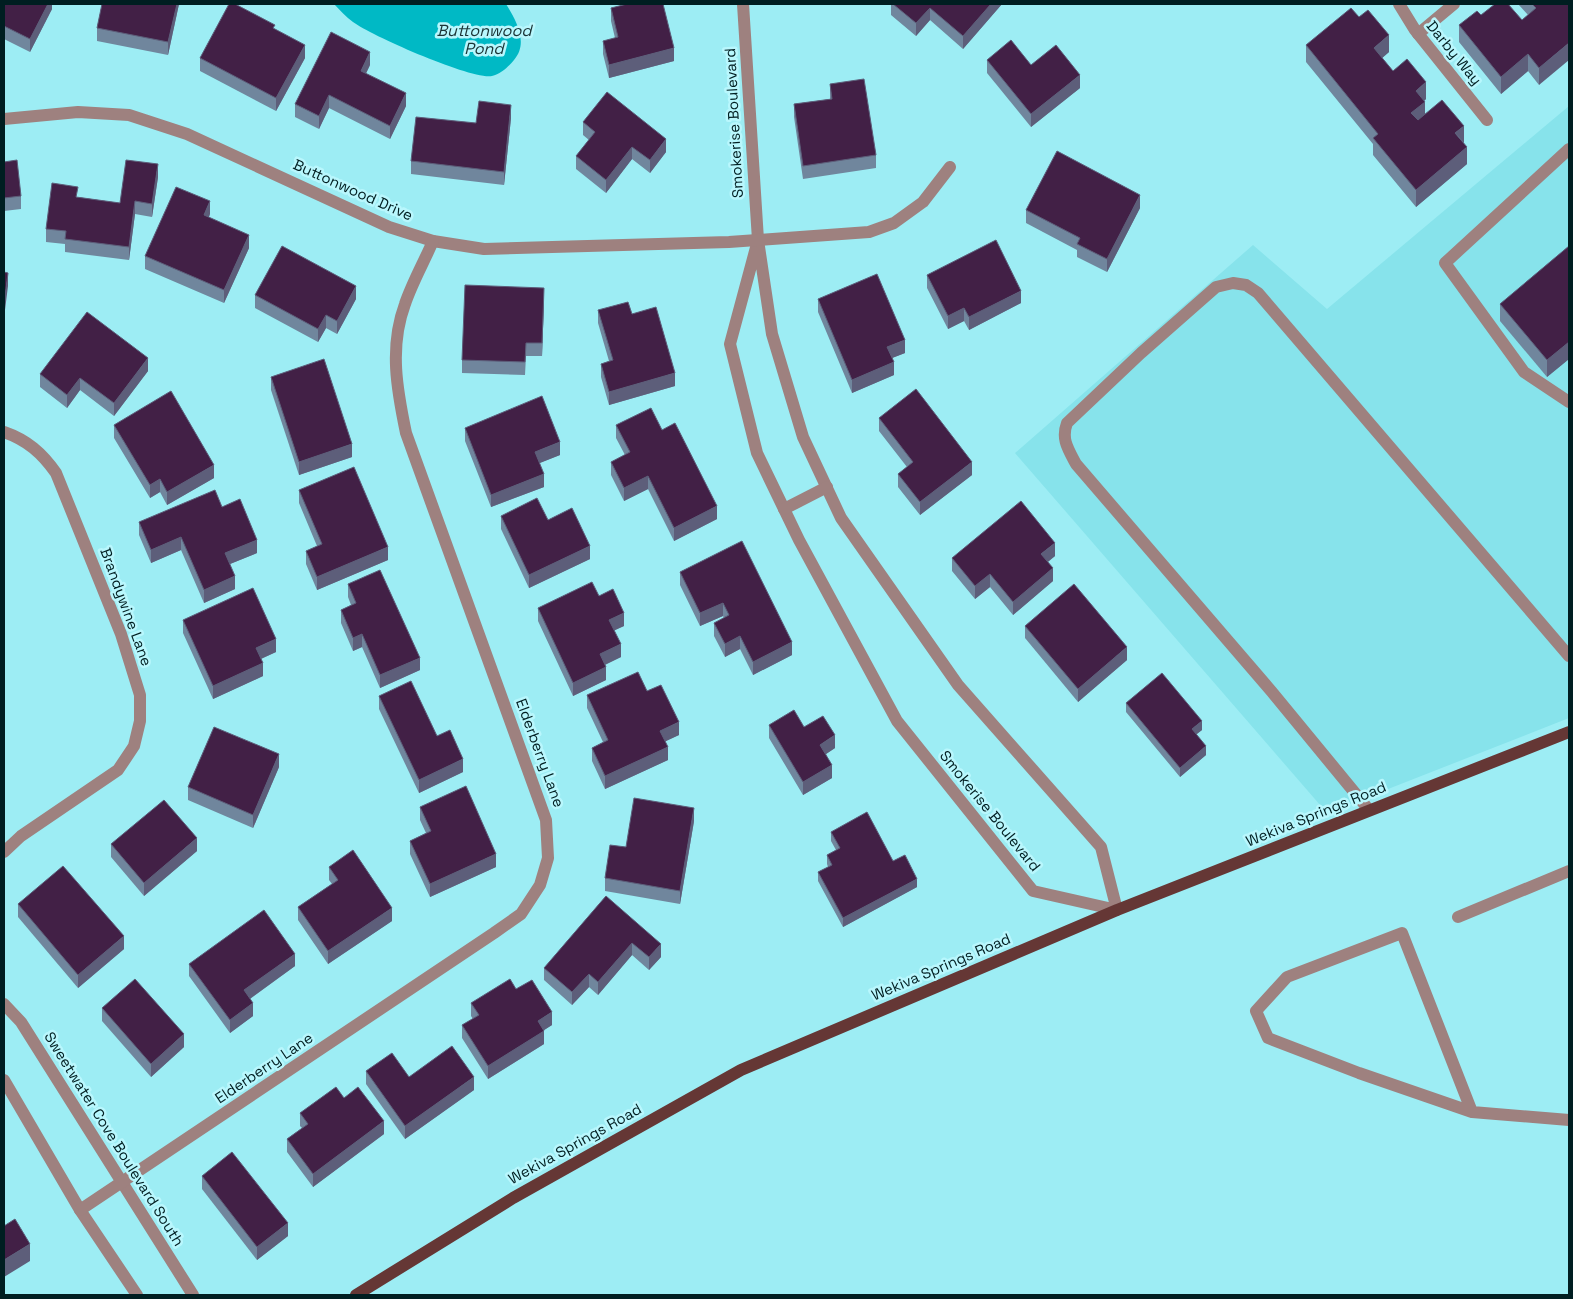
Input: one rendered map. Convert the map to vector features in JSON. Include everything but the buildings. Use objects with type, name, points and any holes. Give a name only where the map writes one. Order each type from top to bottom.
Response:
[{"type":"main road","name":"Wekiva Springs Road","points":[[356,1295],[513,1198],[741,1070],[1117,910],[1569,732]]},
{"type":"street","name":"Smokerise Boulevard","points":[[743,4],[758,240],[772,334],[803,437],[842,518],[958,685],[1101,847],[1117,910],[1033,891],[897,720],[784,509],[758,453],[730,344],[758,240]]},
{"type":"street","name":"Darby Way","points":[[1399,4],[1418,34],[1487,120]]},
{"type":"street","points":[[1418,34],[1454,4]]},
{"type":"street","name":"Buttonwood Drive","points":[[4,118],[78,112],[130,115],[187,134],[389,227],[433,241],[484,248],[729,242],[868,232],[885,226],[923,202],[950,167]]},
{"type":"street","points":[[1569,149],[1445,263],[1524,372],[1569,402]]},
{"type":"street","name":"Elderberry Lane","points":[[80,1210],[521,914],[540,885],[548,858],[546,820],[406,433],[396,384],[396,340],[404,304],[433,241]]},
{"type":"street","points":[[1369,810],[1272,692],[1076,464],[1067,448],[1063,434],[1067,422],[1141,353],[1216,288],[1233,283],[1246,285],[1258,293],[1569,656]]},
{"type":"street","name":"Brandywine Lane","points":[[4,432],[20,437],[42,454],[56,473],[122,634],[140,695],[140,721],[134,746],[118,770],[21,836],[4,852]]},
{"type":"street","points":[[784,509],[827,487]]},
{"type":"street","points":[[1458,917],[1569,871]]},
{"type":"street","points":[[1472,1112],[1402,933],[1286,977],[1256,1011],[1268,1038],[1359,1073],[1472,1112],[1569,1120]]},
{"type":"street","name":"Sweetwater Cove Boulevard South","points":[[4,1004],[22,1022],[193,1295]]},
{"type":"street","points":[[4,1080],[80,1210],[137,1295]]},
{"type":"shaded area","points":[[1569,106],[1569,718],[1327,813],[1015,453],[1253,245],[1327,309]]},
{"type":"water","name":"Buttonwood Pond","points":[[334,4],[506,4],[517,24],[521,39],[520,46],[514,60],[499,74],[492,76],[481,75],[422,56],[380,37],[353,22]]}]
